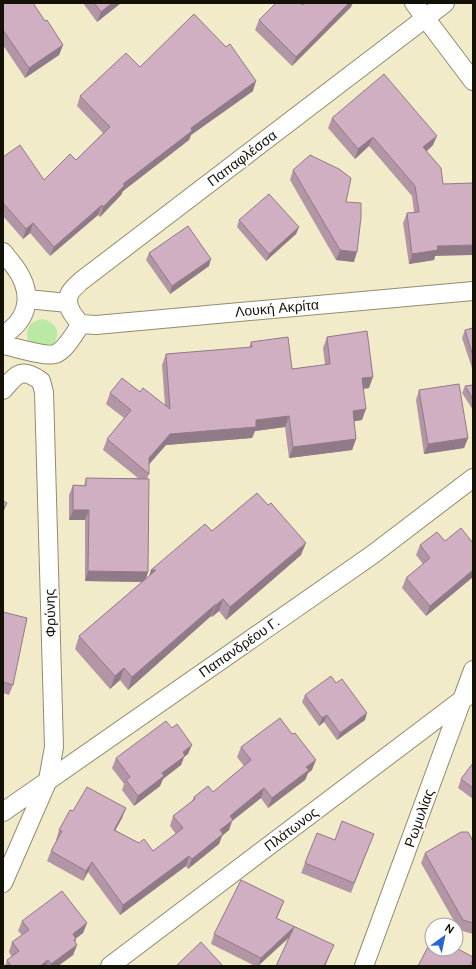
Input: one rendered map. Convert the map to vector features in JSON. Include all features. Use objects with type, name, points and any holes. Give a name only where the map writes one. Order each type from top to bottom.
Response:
[{"type":"street","points":[[414,3],[473,80]]},
{"type":"street","name":"Παπαφλέσσα","points":[[68,303],[70,292],[81,281],[445,3]]},
{"type":"street","points":[[3,252],[21,276],[27,292],[28,303],[17,324],[3,335]]},
{"type":"street","name":"Λουκή Ακρίτα","points":[[80,324],[96,325],[473,291]]},
{"type":"street","points":[[3,345],[35,352],[54,354],[63,348],[80,324],[72,314],[68,303],[27,298]]},
{"type":"street","points":[[3,390],[15,376],[23,372],[31,374],[35,352]]},
{"type":"street","name":"Φρύνης","points":[[3,883],[48,780],[54,747],[44,392],[41,380],[31,374]]},
{"type":"street","name":"Παπανδρέου Γ.","points":[[3,812],[372,555],[473,478]]},
{"type":"street","name":"Ρωμυλίας","points":[[364,966],[468,696],[473,670]]},
{"type":"street","name":"Πλάτωνος","points":[[110,966],[468,696]]},
{"type":"green space","points":[[43,319],[53,324],[57,332],[56,340],[48,348],[29,343],[27,334],[31,324]]},
{"type":"building","points":[[3,3],[33,3],[45,21],[47,20],[63,45],[29,68],[3,30]]},
{"type":"building","points":[[94,3],[112,3],[101,12]]},
{"type":"building","points":[[276,3],[300,3],[302,5],[305,3],[349,3],[296,57],[259,20]]},
{"type":"building","points":[[194,14],[226,47],[230,44],[256,81],[191,128],[192,131],[123,184],[125,185],[103,207],[102,205],[54,247],[33,223],[26,229],[3,203],[3,157],[20,145],[44,180],[70,154],[76,160],[110,127],[80,96],[126,53],[140,67]]},
{"type":"building","points":[[384,74],[437,136],[423,147],[441,168],[443,184],[473,183],[473,245],[437,246],[438,250],[412,254],[407,213],[419,212],[415,186],[373,137],[358,149],[332,118]]},
{"type":"building","points":[[310,155],[339,169],[351,178],[346,202],[361,203],[357,252],[340,250],[293,170]]},
{"type":"building","points":[[269,194],[299,227],[269,254],[239,220]]},
{"type":"building","points":[[188,226],[211,259],[172,286],[149,253]]},
{"type":"building","points":[[473,328],[473,356],[465,330]]},
{"type":"building","points":[[367,331],[373,377],[362,378],[366,409],[353,411],[356,439],[293,447],[289,416],[256,420],[256,427],[170,434],[149,458],[149,474],[107,439],[131,410],[110,393],[122,378],[140,392],[143,388],[170,409],[166,354],[252,347],[251,342],[288,337],[292,369],[330,364],[327,337]]},
{"type":"building","points":[[459,384],[468,438],[428,444],[419,390]]},
{"type":"building","points":[[473,385],[473,399],[465,386]]},
{"type":"building","points":[[86,478],[149,479],[148,572],[88,571],[89,510],[73,510],[73,485],[86,486]]},
{"type":"building","points":[[257,493],[268,505],[271,503],[306,543],[230,607],[223,599],[216,604],[132,677],[124,668],[115,676],[79,636],[156,570],[151,570],[205,524],[212,531]]},
{"type":"building","points":[[3,501],[7,503],[3,509]]},
{"type":"building","points":[[461,528],[473,543],[473,570],[430,606],[406,578],[430,558],[420,545],[437,532],[445,541]]},
{"type":"building","points":[[3,612],[27,618],[13,685],[3,682]]},
{"type":"building","points":[[331,676],[336,683],[342,679],[367,713],[340,733],[327,715],[322,718],[305,695]]},
{"type":"building","points":[[280,718],[292,734],[295,733],[316,760],[306,767],[309,770],[272,798],[264,788],[230,816],[233,820],[220,830],[223,834],[192,859],[189,856],[123,905],[92,862],[86,871],[51,851],[62,831],[59,830],[70,810],[73,811],[87,787],[126,808],[114,830],[139,843],[144,839],[153,851],[183,828],[173,816],[195,799],[194,797],[208,786],[213,792],[251,760],[241,747]]},
{"type":"building","points":[[166,721],[172,728],[177,724],[192,745],[183,752],[185,756],[162,773],[164,776],[138,796],[126,780],[130,777],[116,758]]},
{"type":"building","points":[[473,763],[473,788],[461,779]]},
{"type":"building","points":[[342,821],[374,834],[354,883],[305,863],[317,833],[335,840]]},
{"type":"building","points":[[461,832],[468,832],[473,841],[473,923],[464,920],[464,917],[461,917],[425,853]]},
{"type":"building","points":[[241,880],[284,901],[276,918],[334,945],[324,966],[276,966],[294,927],[261,958],[214,934]]},
{"type":"building","points":[[62,891],[87,923],[73,934],[77,945],[51,964],[48,960],[40,966],[11,966],[7,960],[19,951],[12,942],[29,930],[22,921]]},
{"type":"building","points":[[201,942],[223,966],[176,966]]},
{"type":"building","points":[[464,952],[473,957],[470,966],[418,966],[424,954],[424,957],[464,957]]}]
